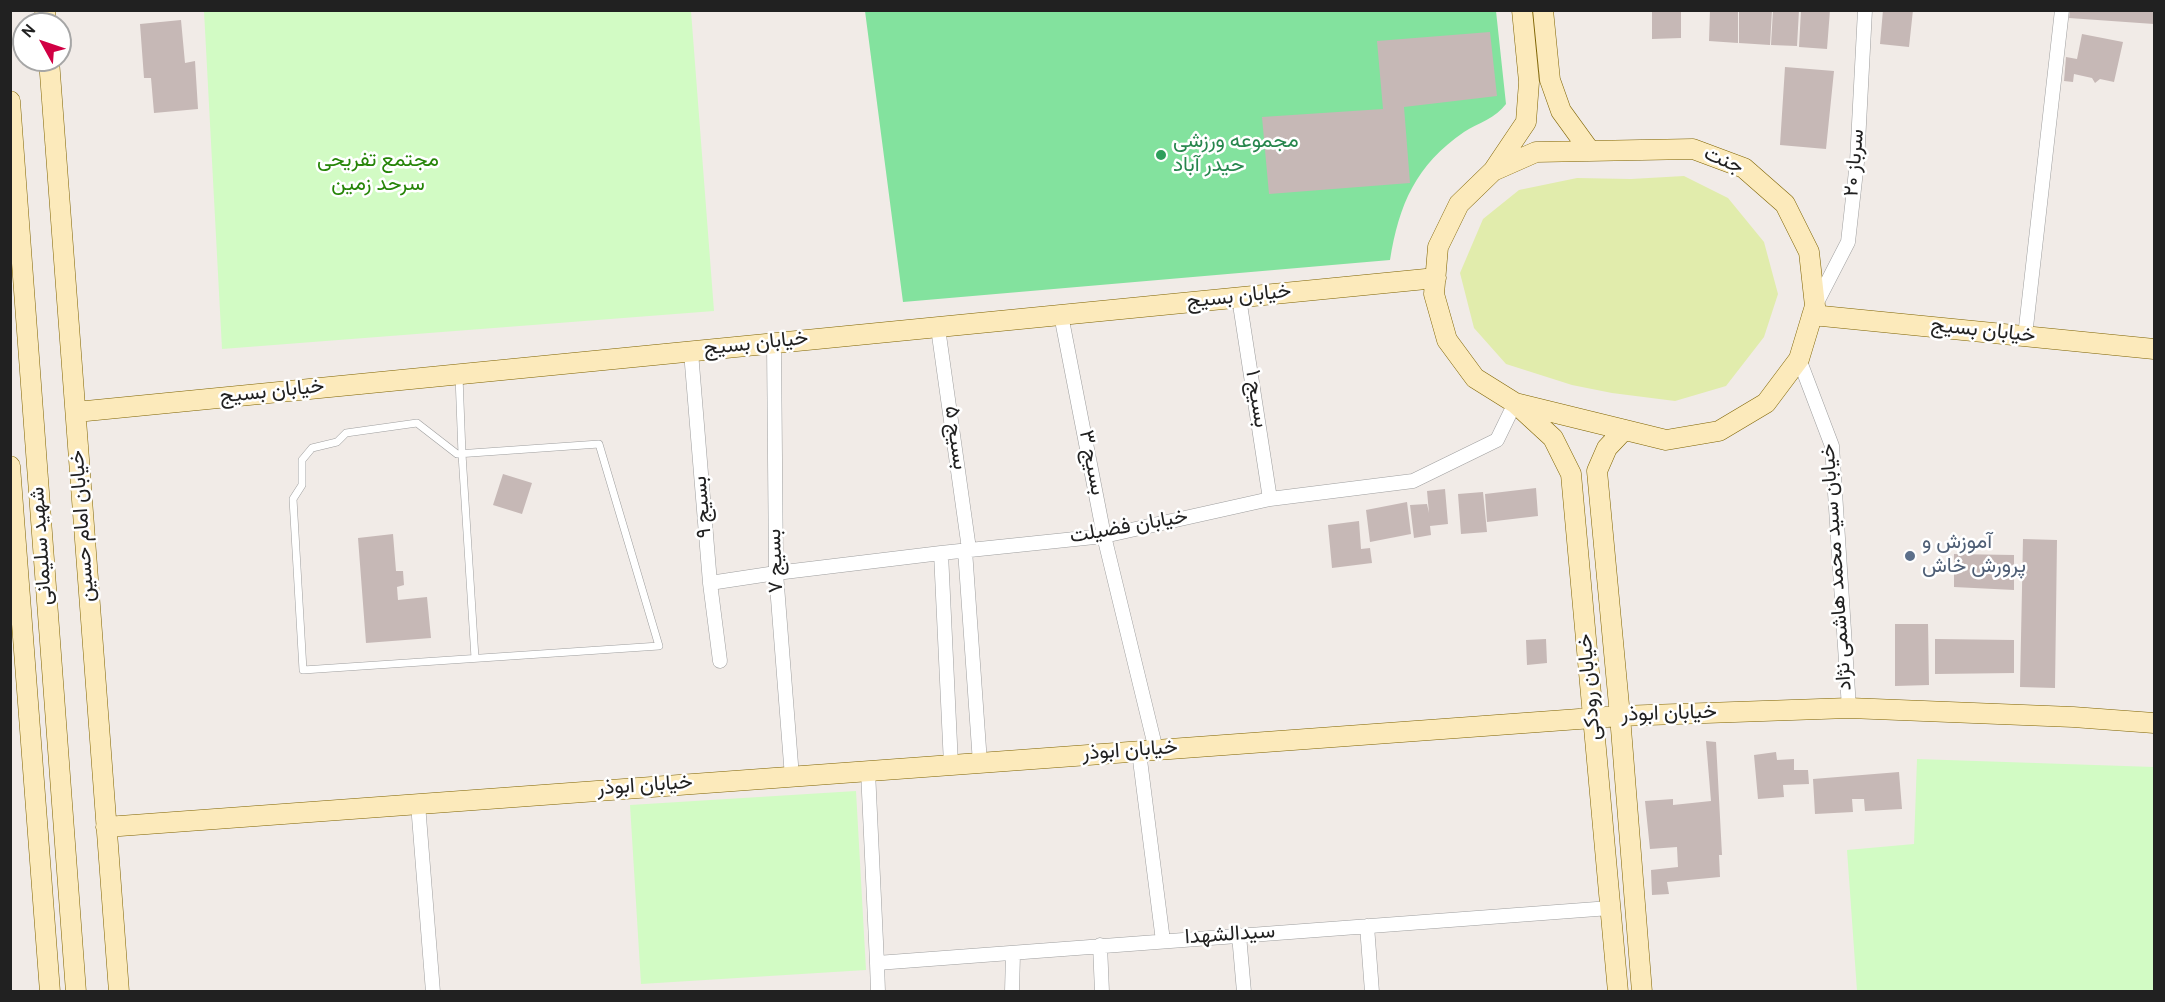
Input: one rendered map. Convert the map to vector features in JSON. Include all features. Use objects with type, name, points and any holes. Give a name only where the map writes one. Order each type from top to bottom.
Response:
[{"type":"street","points":[[1492,171],[1526,122],[1529,82],[1522,10]]},
{"type":"street","points":[[1543,10],[1550,80],[1561,111],[1590,151]]},
{"type":"street","name":"سرباز ۲۰","points":[[1813,311],[1848,242],[1857,162],[1866,10]]},
{"type":"street","points":[[2025,336],[2062,10]]},
{"type":"street","name":"خیابان امام حسین","points":[[49,72],[118,992]]},
{"type":"street","name":"شهید سلیمانی","points":[[10,101],[76,992]]},
{"type":"street","name":"جنت","points":[[1692,149],[1744,168],[1785,204],[1809,252],[1813,311],[1799,359],[1766,403],[1719,431],[1666,440],[1515,403],[1475,378],[1447,340],[1434,294],[1438,247],[1459,204],[1492,171],[1536,152],[1590,151],[1692,149]]},
{"type":"street","name":"خیابان بسیج","points":[[76,412],[1436,278]]},
{"type":"street","name":"بسیج ۱","points":[[1239,298],[1270,499]]},
{"type":"street","name":"خیابان بسیج","points":[[1813,311],[2154,349]]},
{"type":"street","name":"بسیج ۳","points":[[1061,315],[1147,751],[1163,941]]},
{"type":"street","name":"بسیج ۵","points":[[938,328],[967,550],[980,763]]},
{"type":"street","name":"بسیج ۷","points":[[774,344],[776,573],[792,777]]},
{"type":"street","name":"بسیج ۹","points":[[691,352],[710,584],[720,661]]},
{"type":"street","name":"خیابان سید محمد هاشمی نژاد","points":[[1799,359],[1832,446],[1849,708]]},
{"type":"street","name":"خیابان فضیلت","points":[[710,584],[776,573],[1104,536],[1270,499],[1413,481],[1497,440],[1515,403]]},
{"type":"street","name":"خیابان رودکی","points":[[1515,403],[1553,438],[1571,474],[1618,992]]},
{"type":"street","name":"خیابان رودکی","points":[[1624,430],[1607,448],[1597,471],[1620,716],[1642,992]]},
{"type":"street","name":"شهید سلیمانی","points":[[10,466],[50,992]]},
{"type":"street","points":[[941,553],[951,765]]},
{"type":"street","name":"خیابان ابوذر","points":[[106,827],[1620,716],[1849,708],[2073,717],[2154,723]]},
{"type":"street","points":[[868,771],[878,992]]},
{"type":"street","points":[[418,804],[434,992]]},
{"type":"street","name":"سیدالشهدا","points":[[877,963],[1610,908]]},
{"type":"street","points":[[1367,926],[1372,992]]},
{"type":"street","points":[[1239,935],[1244,992]]},
{"type":"street","points":[[1100,945],[1102,992]]},
{"type":"street","points":[[1012,992],[1013,954]]},
{"type":"lane","points":[[459,375],[475,658]]},
{"type":"lane","points":[[417,423],[457,454],[462,454],[599,444],[659,646],[303,670],[293,499],[302,485],[302,460],[312,448],[337,442],[346,433],[417,423]]},
{"type":"green space","name":"مجتمع تفریحی سرحد زمین","points":[[204,11],[691,11],[714,311],[222,349]]},
{"type":"green space","name":"مجموعه ورزشی حیدر آباد","points":[[865,11],[1496,11],[1506,104],[1492,117],[1464,132],[1447,145],[1422,172],[1405,204],[1390,260],[903,302]]},
{"type":"green space","points":[[1684,176],[1728,198],[1764,242],[1778,294],[1764,337],[1726,386],[1675,401],[1572,385],[1506,364],[1474,328],[1460,273],[1483,219],[1519,190],[1577,178],[1631,179]]},
{"type":"green space","points":[[1917,759],[2154,767],[2154,991],[1857,991],[1847,850],[1914,844]]},
{"type":"green space","points":[[856,791],[866,970],[641,984],[630,805]]},
{"type":"building","points":[[1652,10],[1681,10],[1681,38],[1652,39]]},
{"type":"building","points":[[1710,10],[1738,10],[1738,43],[1709,41]]},
{"type":"building","points":[[1739,10],[1772,10],[1770,45],[1739,43]]},
{"type":"building","points":[[1773,10],[1799,10],[1797,46],[1771,45]]},
{"type":"building","points":[[1801,10],[1830,10],[1827,49],[1799,47]]},
{"type":"building","points":[[1883,10],[1913,10],[1909,47],[1880,44]]},
{"type":"building","points":[[2070,10],[2154,10],[2154,24],[2069,18]]},
{"type":"building","points":[[181,20],[185,63],[195,61],[198,109],[154,113],[151,78],[144,78],[140,24]]},
{"type":"building","points":[[1490,32],[1497,96],[1404,107],[1410,183],[1269,194],[1262,117],[1383,109],[1377,41]]},
{"type":"building","points":[[2082,34],[2123,42],[2114,82],[2100,79],[2095,83],[2092,78],[2074,74],[2073,82],[2064,81],[2066,57],[2077,59]]},
{"type":"building","points":[[1785,67],[1834,71],[1826,149],[1780,145]]},
{"type":"building","points":[[503,474],[532,483],[522,514],[493,505]]},
{"type":"building","points":[[1536,488],[1538,516],[1487,522],[1485,494]]},
{"type":"building","points":[[1445,489],[1448,524],[1430,526],[1431,535],[1414,538],[1410,505],[1427,504],[1429,513],[1427,491]]},
{"type":"building","points":[[1483,492],[1487,532],[1461,534],[1458,494]]},
{"type":"building","points":[[1407,502],[1411,534],[1370,542],[1366,510]]},
{"type":"building","points":[[1359,521],[1361,549],[1370,548],[1372,563],[1332,568],[1328,525]]},
{"type":"building","points":[[393,534],[396,571],[403,571],[404,585],[397,587],[398,600],[427,597],[431,638],[366,643],[358,538]]},
{"type":"building","points":[[2023,539],[2057,540],[2055,688],[2020,687]]},
{"type":"building","points":[[1954,554],[2014,555],[2014,590],[1954,587]]},
{"type":"building","points":[[1895,624],[1928,624],[1929,685],[1895,686]]},
{"type":"building","points":[[1546,639],[1547,663],[1527,665],[1526,640]]},
{"type":"building","points":[[1935,639],[2014,640],[2014,673],[1935,674]]},
{"type":"building","points":[[1706,741],[1716,742],[1722,855],[1719,855],[1720,877],[1667,882],[1669,894],[1652,895],[1651,870],[1678,867],[1677,847],[1650,849],[1645,801],[1673,799],[1673,805],[1711,801]]},
{"type":"building","points":[[1776,752],[1777,760],[1794,759],[1794,770],[1808,770],[1809,784],[1783,785],[1784,797],[1758,799],[1754,755]]},
{"type":"building","points":[[1899,772],[1902,809],[1865,811],[1864,799],[1852,799],[1853,812],[1815,814],[1813,779]]},
{"type":"place","name":"مجموعه ورزشی حیدر آباد","points":[[1161,155]]},
{"type":"place","name":"آموزش و پرورش خاش","points":[[1910,556]]}]
